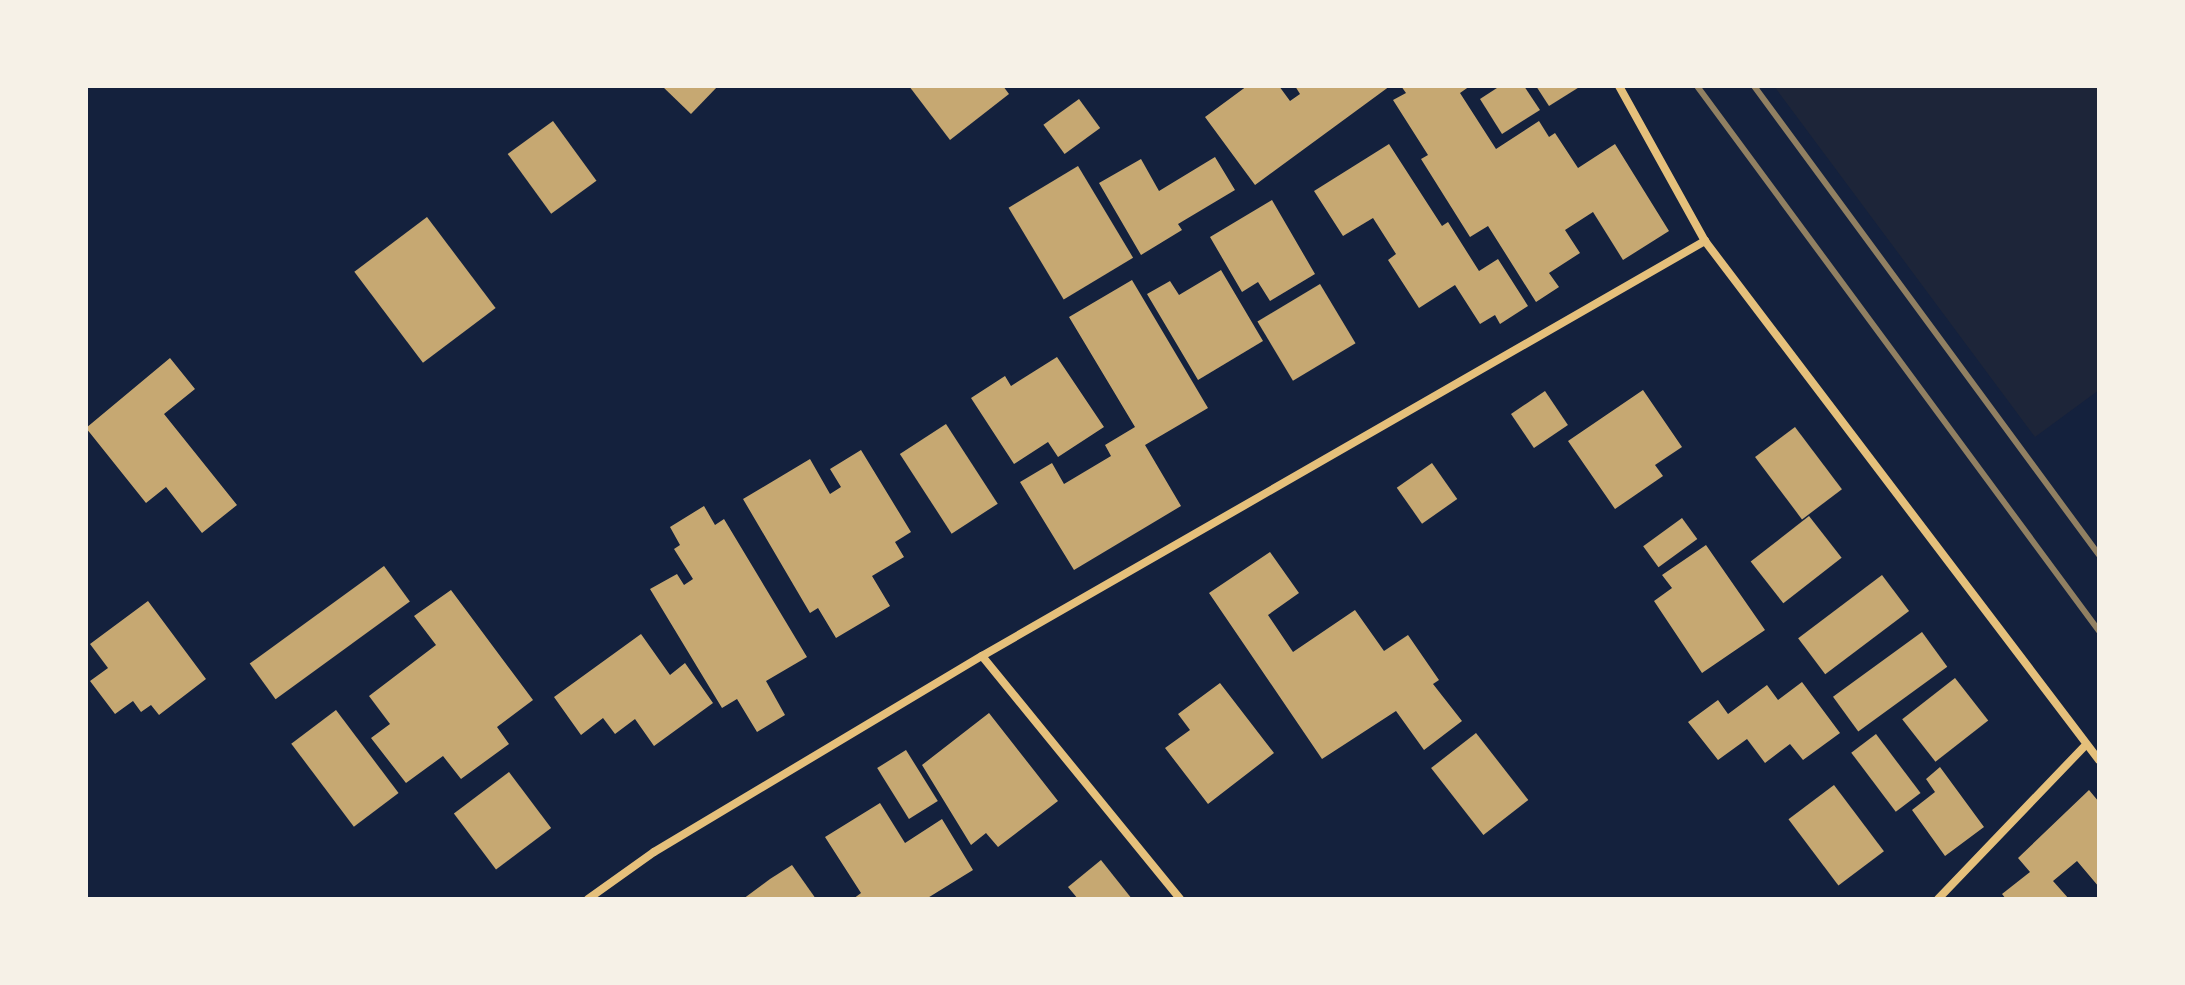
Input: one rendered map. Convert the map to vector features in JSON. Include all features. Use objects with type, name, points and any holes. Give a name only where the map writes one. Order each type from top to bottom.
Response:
[{"type":"street","points":[[1619,86],[1705,241],[2084,747],[2099,760]]},
{"type":"street","points":[[588,899],[654,852],[982,656],[1705,241]]},
{"type":"street","points":[[982,656],[1180,899]]},
{"type":"street","points":[[1938,899],[2084,747]]},
{"type":"shaded area","points":[[1774,86],[2099,86],[2099,390],[2035,437]]},
{"type":"building","points":[[662,86],[718,86],[691,114]]},
{"type":"building","points":[[909,86],[1003,86],[1009,94],[950,140]]},
{"type":"building","points":[[1247,86],[1279,86],[1290,101],[1300,94],[1295,86],[1390,86],[1255,185],[1205,117]]},
{"type":"building","points":[[1401,86],[1470,86],[1460,93],[1496,149],[1539,121],[1549,137],[1555,133],[1578,168],[1615,144],[1669,231],[1623,260],[1593,212],[1565,230],[1580,253],[1549,273],[1559,287],[1536,302],[1488,226],[1470,237],[1421,159],[1428,155],[1393,100],[1406,93]]},
{"type":"building","points":[[1500,86],[1524,86],[1540,110],[1502,134],[1480,99]]},
{"type":"building","points":[[1536,86],[1581,86],[1549,106]]},
{"type":"building","points":[[1079,99],[1100,128],[1065,154],[1043,125]]},
{"type":"building","points":[[553,121],[596,181],[551,214],[508,154]]},
{"type":"building","points":[[1389,144],[1442,226],[1448,222],[1479,271],[1498,259],[1528,306],[1500,324],[1495,315],[1480,324],[1455,285],[1419,308],[1388,260],[1396,254],[1373,218],[1343,236],[1314,191]]},
{"type":"building","points":[[1215,157],[1235,190],[1178,224],[1182,230],[1141,255],[1099,183],[1141,159],[1159,191]]},
{"type":"building","points":[[1078,166],[1133,258],[1064,299],[1009,208]]},
{"type":"building","points":[[1272,200],[1315,274],[1270,301],[1258,282],[1242,292],[1210,237]]},
{"type":"building","points":[[427,217],[496,308],[423,363],[354,272]]},
{"type":"building","points":[[1221,270],[1263,341],[1198,380],[1147,294],[1170,281],[1179,295]]},
{"type":"building","points":[[1132,280],[1208,408],[1145,445],[1181,506],[1074,570],[1020,482],[1052,463],[1064,484],[1111,456],[1105,445],[1135,427],[1069,317]]},
{"type":"building","points":[[1320,284],[1356,343],[1293,381],[1257,322]]},
{"type":"building","points":[[1057,357],[1104,427],[1058,457],[1048,442],[1014,464],[971,398],[1005,376],[1011,386]]},
{"type":"building","points":[[170,358],[195,389],[164,414],[237,505],[202,533],[166,487],[146,503],[86,428]]},
{"type":"building","points":[[1643,390],[1682,447],[1655,465],[1663,476],[1615,509],[1568,441]]},
{"type":"building","points":[[1545,391],[1568,425],[1534,448],[1511,414]]},
{"type":"building","points":[[946,424],[998,504],[952,534],[900,454]]},
{"type":"building","points":[[1795,427],[1842,489],[1802,519],[1755,457]]},
{"type":"building","points":[[861,450],[911,532],[895,542],[904,557],[872,576],[890,606],[836,638],[818,608],[810,613],[743,499],[810,459],[830,494],[841,487],[830,469]]},
{"type":"building","points":[[1432,463],[1457,499],[1422,524],[1397,488]]},
{"type":"building","points":[[704,506],[715,525],[724,519],[807,657],[766,681],[785,715],[757,732],[737,699],[722,708],[650,589],[677,574],[684,585],[693,579],[674,549],[680,545],[670,527]]},
{"type":"building","points":[[1809,516],[1842,558],[1783,603],[1751,562]]},
{"type":"building","points":[[1682,518],[1697,539],[1658,567],[1643,546]]},
{"type":"building","points":[[1706,545],[1765,630],[1702,673],[1654,601],[1672,588],[1662,575]]},
{"type":"building","points":[[1270,552],[1299,593],[1268,615],[1293,652],[1355,610],[1384,651],[1408,635],[1439,680],[1433,684],[1462,721],[1424,750],[1396,711],[1322,759],[1209,593]]},
{"type":"building","points":[[384,566],[410,602],[276,699],[250,664]]},
{"type":"building","points":[[1882,575],[1909,611],[1825,674],[1798,638]]},
{"type":"building","points":[[451,590],[533,700],[497,727],[509,744],[461,779],[443,756],[406,783],[371,738],[390,724],[369,696],[436,645],[414,616]]},
{"type":"building","points":[[148,601],[206,679],[159,715],[151,705],[141,712],[133,701],[115,714],[90,681],[108,668],[90,644]]},
{"type":"building","points":[[1922,632],[1947,667],[1858,731],[1833,697]]},
{"type":"building","points":[[641,634],[670,675],[685,663],[713,703],[654,746],[635,719],[615,734],[603,718],[581,735],[554,697]]},
{"type":"building","points":[[1955,678],[1988,721],[1935,762],[1902,719]]},
{"type":"building","points":[[1802,682],[1840,733],[1803,760],[1790,744],[1765,763],[1747,739],[1718,760],[1688,722],[1718,700],[1728,714],[1767,685],[1778,700]]},
{"type":"building","points":[[1220,683],[1274,753],[1208,804],[1165,748],[1190,730],[1178,714]]},
{"type":"building","points":[[336,710],[399,793],[354,827],[291,744]]},
{"type":"building","points":[[989,713],[1058,801],[998,847],[986,833],[971,845],[922,765]]},
{"type":"building","points":[[1476,733],[1528,800],[1483,835],[1431,768]]},
{"type":"building","points":[[1876,734],[1921,793],[1896,812],[1851,753]]},
{"type":"building","points":[[906,750],[938,801],[909,819],[877,768]]},
{"type":"building","points":[[1940,767],[1984,827],[1945,856],[1912,810],[1935,792],[1926,779]]},
{"type":"building","points":[[509,772],[551,828],[496,869],[454,814]]},
{"type":"building","points":[[1834,785],[1884,851],[1838,886],[1788,819]]},
{"type":"building","points":[[2089,790],[2099,802],[2099,887],[2077,861],[2053,881],[2069,899],[2006,899],[2002,894],[2030,872],[2018,858]]},
{"type":"building","points":[[880,803],[905,843],[942,819],[973,870],[926,899],[853,899],[861,893],[825,837]]},
{"type":"building","points":[[1101,860],[1132,899],[1078,899],[1068,887]]},
{"type":"building","points":[[792,865],[816,899],[743,899],[770,879]]},
{"type":"railway","points":[[1697,86],[2099,631]]},
{"type":"railway","points":[[1754,86],[2099,555]]}]
